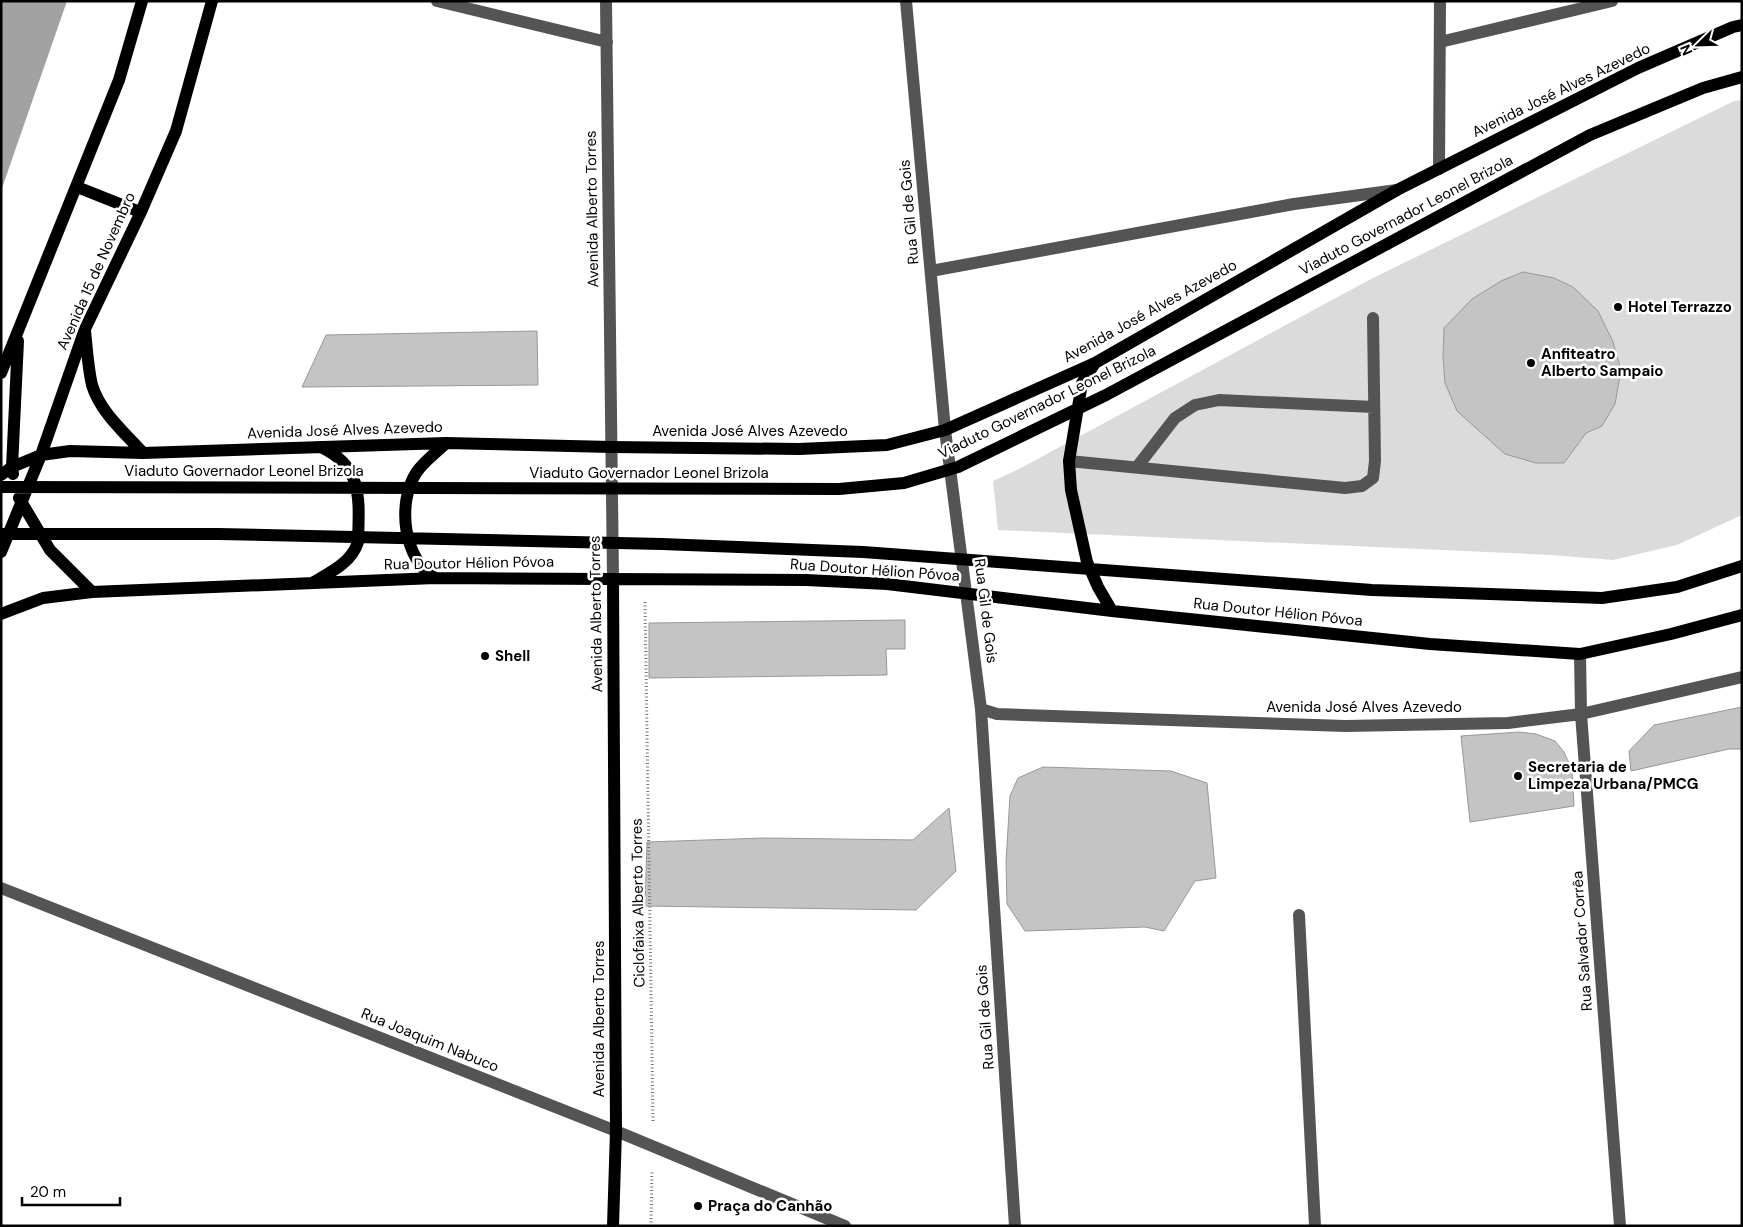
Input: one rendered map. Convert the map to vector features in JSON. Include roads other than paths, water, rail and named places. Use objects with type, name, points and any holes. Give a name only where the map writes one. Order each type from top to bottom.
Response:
[{"type":"main road","points":[[1,373],[119,80],[142,1]]},
{"type":"main road","name":"Avenida 15 de Novembro","points":[[1,552],[41,454],[85,329],[176,131],[212,1]]},
{"type":"main road","name":"Avenida José Alves Azevedo","points":[[1,475],[12,467],[41,454],[70,451],[143,453],[446,442],[611,448],[799,449],[887,445],[945,430],[1095,363],[1397,190],[1638,68],[1733,27],[1742,25]]},
{"type":"main road","name":"Viaduto Governador Leonel Brizola","points":[[1,487],[839,490],[904,483],[958,467],[1106,395],[1590,135],[1703,88],[1742,77]]},
{"type":"main road","points":[[76,186],[140,212]]},
{"type":"main road","points":[[85,329],[92,384],[98,400],[143,453]]},
{"type":"main road","points":[[18,334],[12,467],[21,503],[50,550],[92,592]]},
{"type":"main road","points":[[1095,363],[1082,383],[1069,461],[1071,490],[1082,543],[1098,588],[1112,611]]},
{"type":"main road","points":[[435,578],[422,570],[411,546],[404,520],[407,493],[416,472],[446,442]]},
{"type":"main road","points":[[312,584],[346,561],[356,548],[358,542],[355,480],[342,459],[321,446]]},
{"type":"main road","points":[[1,534],[228,534],[662,544],[863,552],[1372,590],[1602,598],[1677,587],[1742,566]]},
{"type":"main road","name":"Rua Doutor Hélion Póvoa","points":[[1,614],[43,598],[92,592],[435,578],[806,580],[887,584],[968,592],[1112,611],[1430,644],[1580,654],[1671,634],[1742,615]]},
{"type":"main road","name":"Avenida Alberto Torres","points":[[612,579],[616,1131],[613,1226]]},
{"type":"street","points":[[437,1],[606,42]]},
{"type":"street","name":"Avenida Alberto Torres","points":[[606,1],[612,579]]},
{"type":"street","points":[[893,1],[906,1]]},
{"type":"street","name":"Rua Gil de Gois","points":[[906,1],[945,430],[968,592],[981,709],[1015,1226]]},
{"type":"street","points":[[1439,169],[1440,1]]},
{"type":"street","points":[[1440,42],[1612,1]]},
{"type":"street","name":"Avenida José Alves Azevedo","points":[[930,271],[1294,204],[1397,190]]},
{"type":"street","points":[[1069,461],[1345,488],[1362,486],[1373,478],[1372,318]]},
{"type":"street","points":[[1137,467],[1175,418],[1195,405],[1219,400],[1374,406]]},
{"type":"street","name":"Rua Salvador Corrêa","points":[[1580,654],[1581,714],[1620,1226]]},
{"type":"street","name":"Avenida José Alves Azevedo","points":[[981,709],[997,714],[1346,726],[1508,723],[1581,714],[1742,677]]},
{"type":"street","name":"Rua Joaquim Nabuco","points":[[1,888],[616,1131],[826,1221],[845,1226]]},
{"type":"street","points":[[1299,915],[1315,1226]]},
{"type":"place","name":"Hotel Terrazzo","points":[[1618,307]]},
{"type":"place","name":"Anfiteatro Alberto Sampaio","points":[[1531,363]]},
{"type":"place","name":"Shell","points":[[485,656]]},
{"type":"place","name":"Secretaria de Limpeza Urbana/PMCG","points":[[1518,776]]},
{"type":"place","name":"Praça do Canhão","points":[[698,1206]]}]
